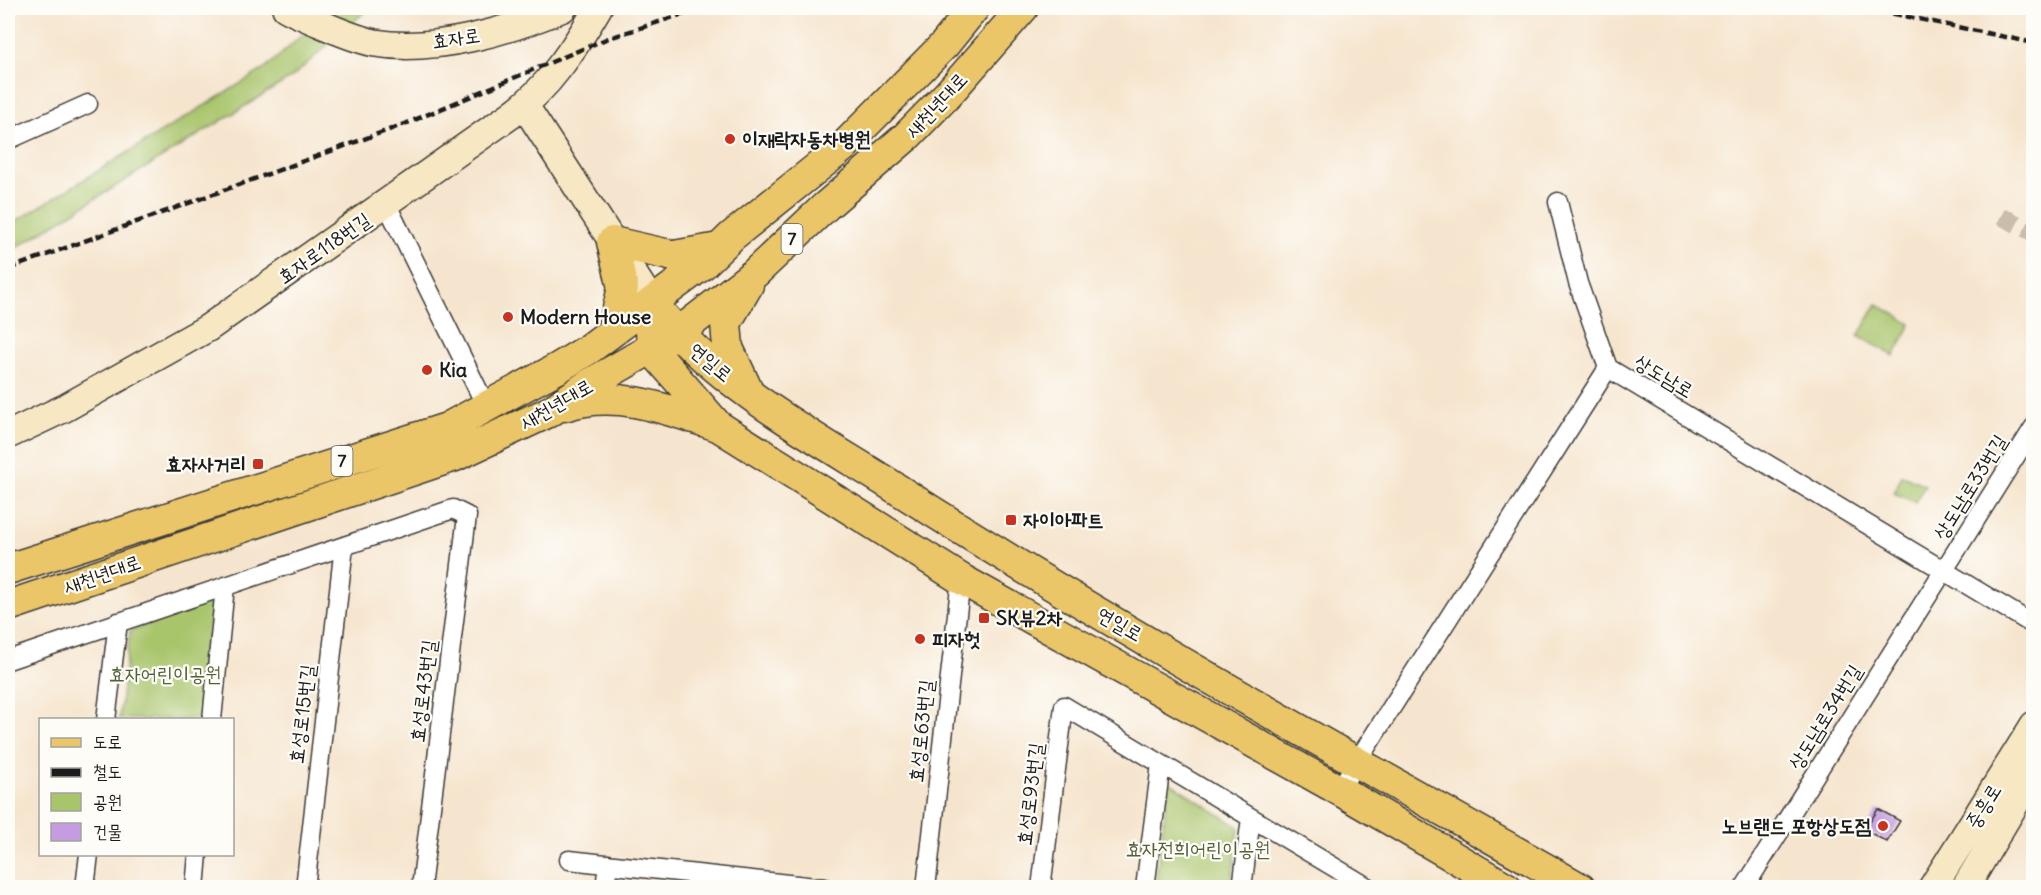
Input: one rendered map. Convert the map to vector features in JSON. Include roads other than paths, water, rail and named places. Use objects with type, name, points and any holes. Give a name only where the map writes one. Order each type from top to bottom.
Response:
[{"type":"main road","name":"새천년대로","points":[[8,606],[455,456],[551,411],[588,385],[678,333],[755,273],[826,206],[908,136],[1023,8]]},
{"type":"main road","name":"새천년대로","points":[[8,568],[447,428],[558,368],[612,332],[702,265],[719,248],[843,147],[944,45],[969,13]]},
{"type":"main road","points":[[612,332],[623,288],[612,242],[674,256],[719,248]]},
{"type":"main road","points":[[749,394],[728,348],[726,323],[755,273]]},
{"type":"main road","points":[[651,301],[652,350]]},
{"type":"main road","name":"연일로","points":[[651,301],[678,333],[749,394],[1001,555],[1580,888]]},
{"type":"main road","name":"연일로","points":[[652,350],[718,426],[961,579],[1338,790],[1507,888]]},
{"type":"main road","points":[[551,411],[585,399],[626,400],[659,406],[718,426]]},
{"type":"street","name":"효자로","points":[[288,9],[346,34],[376,43],[410,44],[487,34],[563,8]]},
{"type":"street","name":"효자로118번길","points":[[8,435],[65,408],[208,328],[387,205],[525,106],[571,54],[598,8]]},
{"type":"street","points":[[8,140],[88,104]]},
{"type":"street","points":[[525,106],[651,301]]},
{"type":"street","points":[[1558,202],[1578,283],[1608,368]]},
{"type":"street","points":[[387,205],[487,408]]},
{"type":"street","name":"상도남로","points":[[1338,790],[1355,760],[1608,368],[2034,625]]},
{"type":"street","name":"상도남로33번길","points":[[1945,571],[2034,427]]},
{"type":"street","name":"효성로43번길","points":[[344,546],[453,509],[467,516],[421,888]]},
{"type":"street","points":[[8,660],[344,546]]},
{"type":"street","name":"효성로15번길","points":[[305,888],[344,546]]},
{"type":"street","name":"상도남로34번길","points":[[1744,888],[1945,571]]},
{"type":"street","name":"효성로63번길","points":[[926,888],[961,579]]},
{"type":"street","points":[[212,718],[225,586]]},
{"type":"street","points":[[106,718],[118,622]]},
{"type":"street","name":"효성로93번길","points":[[1041,888],[1064,706],[1161,764]]},
{"type":"street","name":"중흥로","points":[[1932,888],[2034,725]]},
{"type":"street","points":[[1145,888],[1161,764],[1251,818],[1344,881],[1369,888]]},
{"type":"street","name":"중흥로","points":[[1965,888],[2034,772]]},
{"type":"street","points":[[1242,888],[1251,818]]},
{"type":"street","points":[[85,888],[89,856]]},
{"type":"street","points":[[195,888],[198,856]]},
{"type":"street","points":[[569,860],[825,888]]},
{"type":"street","points":[[605,888],[608,864]]},
{"type":"tunnel","points":[[2001,216],[2034,233]]},
{"type":"railway","points":[[8,269],[405,124],[606,39],[702,8]]},
{"type":"railway","points":[[1866,8],[2034,43]]},
{"type":"place","name":"이재락자동차병원","points":[[730,139]]},
{"type":"place","name":"Modern House","points":[[508,317]]},
{"type":"place","name":"Kia","points":[[427,370]]},
{"type":"place","name":"효자사거리","points":[[258,464]]},
{"type":"place","name":"자이아파트","points":[[1011,520]]},
{"type":"place","name":"SK뷰2차","points":[[984,618]]},
{"type":"place","name":"피자헛","points":[[920,639]]},
{"type":"place","name":"노브랜드 포항상도점","points":[[1883,826]]},
{"type":"park label","name":"효자어린이공원","points":[[165,674]]},
{"type":"park label","name":"효자전희어린이공원","points":[[1198,849]]}]
